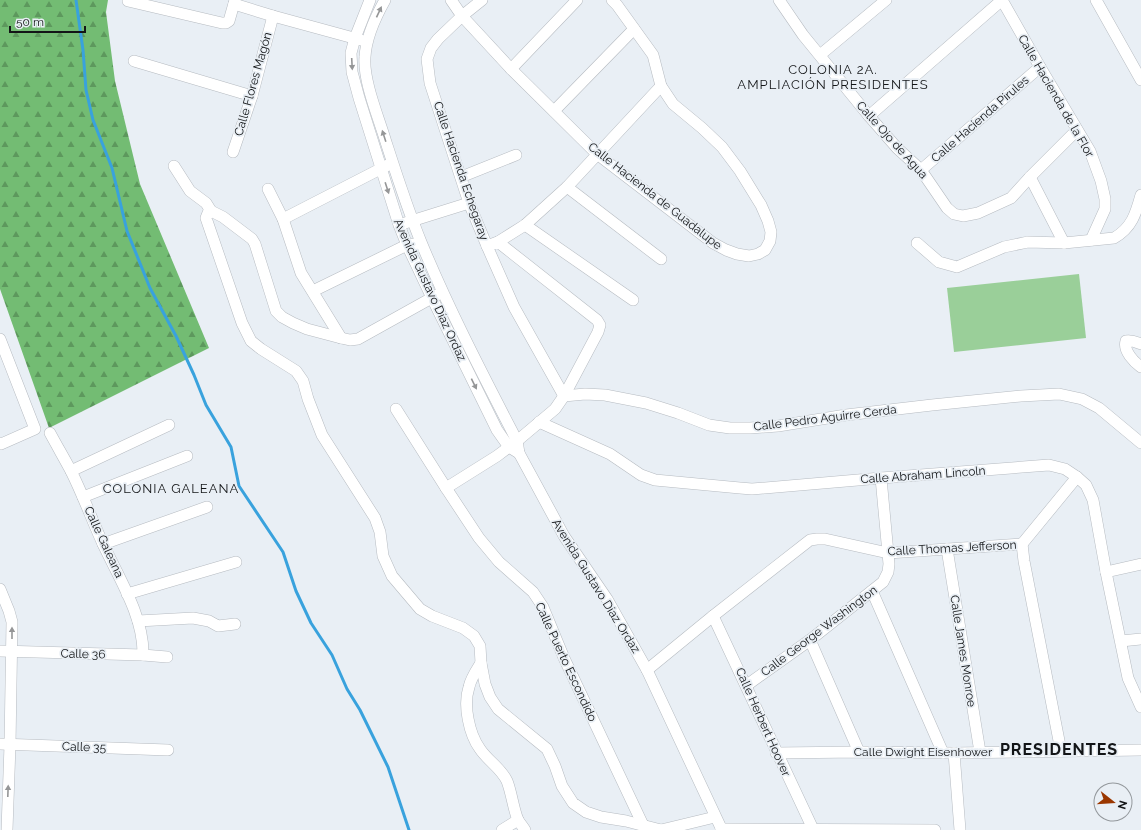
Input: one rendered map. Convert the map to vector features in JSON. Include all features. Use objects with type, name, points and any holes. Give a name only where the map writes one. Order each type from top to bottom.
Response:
[{"type":"street","name":"Avenida Gustavo Díaz Ordaz","points":[[370,0],[355,38],[351,53],[352,72],[399,225],[432,298],[497,430],[515,447]]},
{"type":"street","name":"Avenida Gustavo Díaz Ordaz","points":[[385,0],[378,13],[367,42],[364,57],[366,73],[371,97],[421,243],[442,292],[470,348],[515,447],[564,536],[607,599],[647,670],[721,829]]},
{"type":"street","name":"Calle Hacienda de Guadalupe","points":[[451,0],[462,16],[511,69],[597,154],[713,243],[737,254],[749,256],[758,254],[765,250],[770,242],[771,232],[761,205],[740,171],[722,147],[673,104],[661,86],[653,55],[617,2]]},
{"type":"street","name":"Calle Hacienda Echegaray","points":[[482,0],[462,16],[431,48],[427,59],[430,83],[469,203],[487,246],[514,307],[564,396]]},
{"type":"street","points":[[511,69],[577,0]]},
{"type":"street","points":[[820,55],[886,0]]},
{"type":"street","points":[[869,116],[1002,0]]},
{"type":"street","name":"Calle Hacienda de la Flor","points":[[1002,0],[1090,151],[1101,181],[1105,199],[1105,209],[1091,240]]},
{"type":"street","points":[[1096,0],[1141,80]]},
{"type":"street","points":[[128,1],[222,23],[229,21],[235,2],[273,16],[367,42]]},
{"type":"street","name":"Calle Ojo de Agua","points":[[783,2],[803,35],[869,116],[897,148],[921,170],[947,208],[954,214],[963,216],[978,212],[1011,198],[1077,130]]},
{"type":"street","name":"Calle Flores Magón","points":[[233,152],[252,96],[273,16]]},
{"type":"street","points":[[554,111],[634,29]]},
{"type":"street","points":[[134,61],[252,96]]},
{"type":"street","name":"Calle Hacienda Pirules","points":[[921,170],[1040,67]]},
{"type":"street","points":[[487,246],[498,242],[525,225],[567,187],[661,86]]},
{"type":"street","points":[[461,177],[516,155]]},
{"type":"street","points":[[283,219],[393,163]]},
{"type":"street","points":[[174,166],[190,191],[206,203],[211,211],[224,217],[252,239],[255,244],[276,311],[282,317],[293,323],[308,329],[350,340],[358,338],[442,292]]},
{"type":"street","points":[[1030,177],[1064,243]]},
{"type":"street","points":[[567,187],[661,259]]},
{"type":"street","points":[[268,189],[283,219],[301,273],[341,338]]},
{"type":"street","points":[[917,243],[939,262],[958,267],[1004,248],[1028,242],[1064,243],[1114,238],[1121,234],[1131,224],[1138,208],[1141,195]]},
{"type":"street","points":[[399,225],[469,203]]},
{"type":"street","points":[[211,211],[208,213],[206,218],[242,323],[251,341],[296,371],[303,381],[308,399],[322,435],[375,518],[380,532],[383,556],[392,576],[420,609],[432,616],[463,628],[474,636],[480,646],[481,663],[490,697],[498,709],[547,749],[562,786],[573,803],[586,812],[601,817],[626,821],[661,830],[715,817]]},
{"type":"street","points":[[525,225],[633,300]]},
{"type":"street","points":[[446,488],[497,456],[515,447],[539,422],[555,409],[564,396],[598,332],[600,325],[598,320],[498,242]]},
{"type":"street","points":[[313,291],[407,245],[421,243]]},
{"type":"street","points":[[0,339],[35,429],[1,444],[0,443]]},
{"type":"street","points":[[1141,344],[1132,341],[1126,341],[1124,344],[1134,362],[1141,367]]},
{"type":"street","name":"Calle Pedro Aguirre Cerda","points":[[564,396],[585,394],[605,395],[646,403],[709,425],[730,428],[778,426],[846,415],[932,405],[1021,396],[1059,394],[1082,399],[1099,408],[1141,443]]},
{"type":"street","name":"Calle Puerto Escondido","points":[[396,409],[479,538],[499,562],[533,592],[543,607],[564,658],[647,827]]},
{"type":"street","name":"Calle Abraham Lincoln","points":[[539,422],[610,454],[642,475],[655,480],[752,489],[1049,465],[1065,469],[1086,485],[1093,500],[1128,678],[1141,707]]},
{"type":"street","points":[[71,471],[169,425]]},
{"type":"street","name":"Calle Galeana","points":[[50,433],[71,471],[127,594],[138,621],[143,645],[143,655]]},
{"type":"street","points":[[83,497],[187,456]]},
{"type":"street","points":[[1022,544],[1077,477]]},
{"type":"street","name":"Calle George Washington","points":[[746,685],[810,640],[883,582],[890,564],[881,478]]},
{"type":"street","points":[[104,544],[207,507]]},
{"type":"street","name":"Calle Thomas Jefferson","points":[[647,670],[810,540],[825,539],[888,553],[1022,544],[1061,751]]},
{"type":"street","name":"Calle James Monroe","points":[[947,549],[980,752]]},
{"type":"street","points":[[127,594],[236,562]]},
{"type":"street","points":[[1106,572],[1141,564]]},
{"type":"street","points":[[0,589],[12,622],[12,652],[5,745],[7,830]]},
{"type":"street","points":[[872,591],[943,753]]},
{"type":"street","name":"Calle Herbert Hoover","points":[[713,616],[813,829]]},
{"type":"street","points":[[138,621],[193,618],[209,621],[218,626],[235,624]]},
{"type":"street","points":[[1121,641],[1141,639]]},
{"type":"street","points":[[810,640],[859,752]]},
{"type":"street","name":"Calle 36","points":[[0,651],[167,657]]},
{"type":"street","points":[[481,663],[468,689],[467,703],[469,722],[480,749],[500,770],[507,781],[518,820],[525,830]]},
{"type":"street","name":"Calle 35","points":[[5,745],[168,750]]},
{"type":"street","name":"Calle Dwight Eisenhower","points":[[776,753],[954,753],[1141,750]]},
{"type":"street","points":[[954,753],[960,830]]},
{"type":"street","points":[[502,830],[518,820]]},
{"type":"street","points":[[721,829],[934,830]]},
{"type":"green space","points":[[0,0],[108,0],[106,12],[115,81],[140,184],[209,348],[49,428],[0,289]]},
{"type":"green space","points":[[1079,274],[1086,338],[954,352],[947,288]]},
{"type":"waterway","points":[[76,0],[83,50],[86,90],[93,120],[112,168],[127,231],[150,288],[176,336],[206,405],[231,447],[239,486],[283,552],[296,591],[311,623],[332,655],[347,689],[360,710],[388,767],[409,830]]},
{"type":"district","name":"COLONIA 2A. AMPLIACIÓN PRESIDENTES","points":[[833,76]]},
{"type":"district","name":"COLONIA GALEANA","points":[[171,488]]},
{"type":"district","name":"PRESIDENTES","points":[[1059,749]]}]
